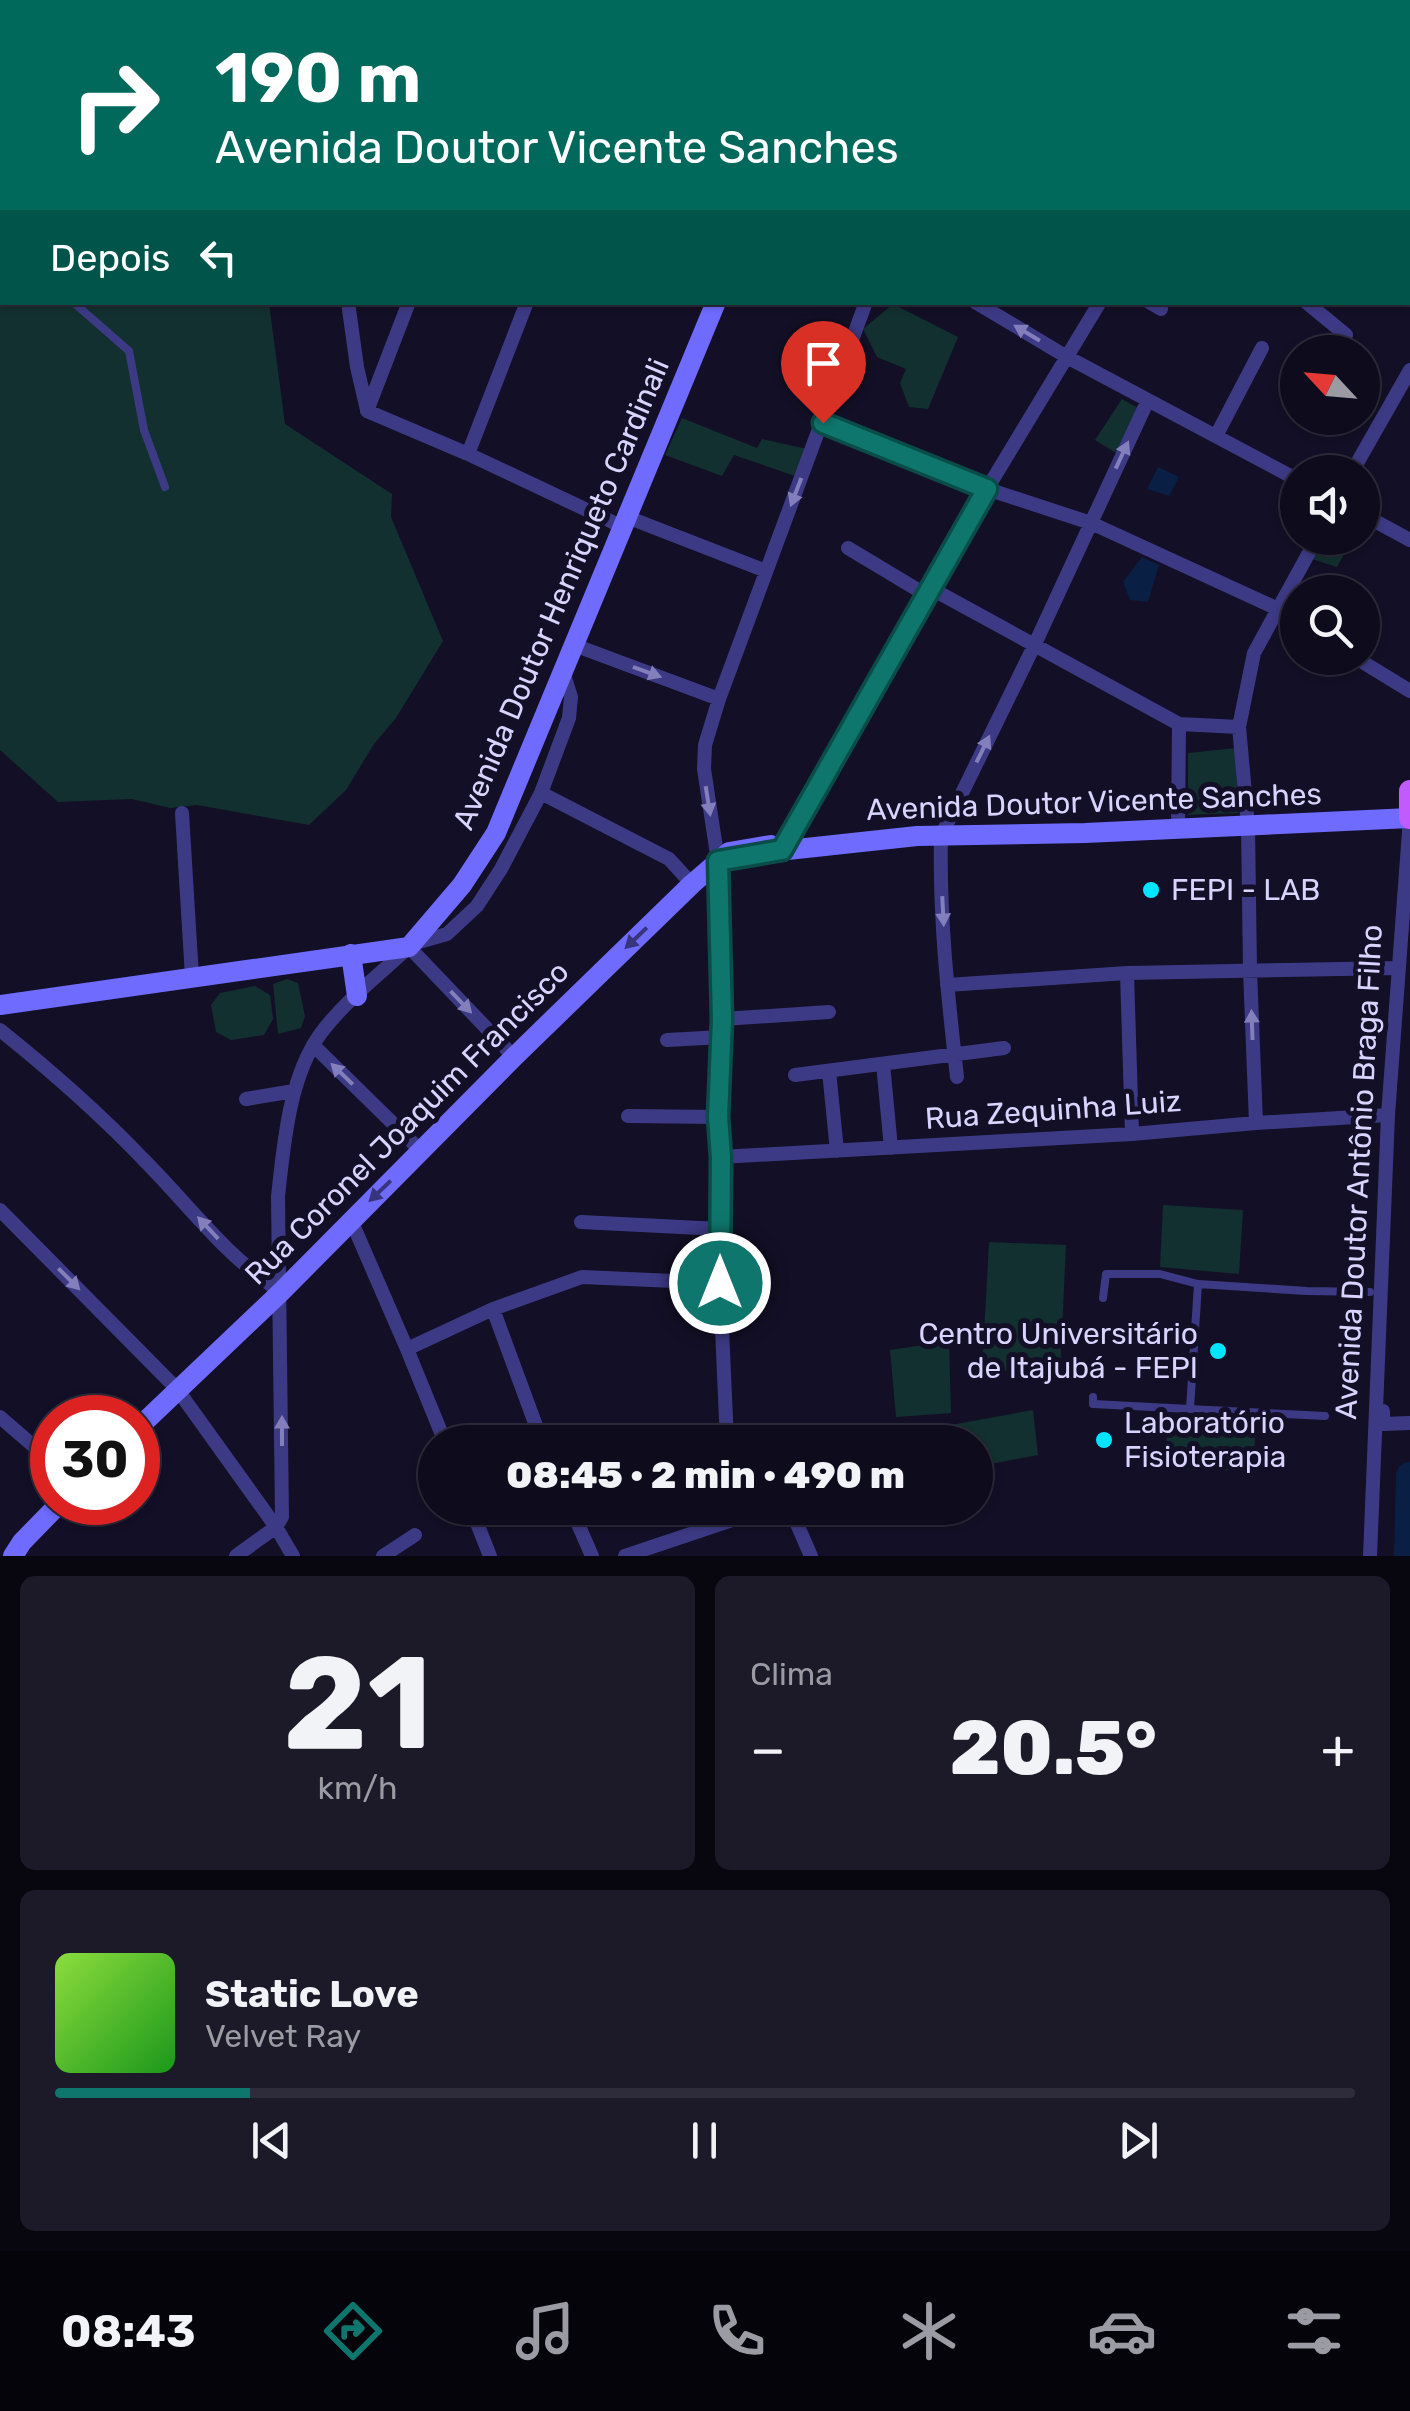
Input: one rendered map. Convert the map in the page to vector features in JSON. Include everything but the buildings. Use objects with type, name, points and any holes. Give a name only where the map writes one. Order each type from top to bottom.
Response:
[{"type":"main road","name":"Avenida Doutor Henriqueto Cardinali","points":[[410,946],[462,885],[496,834],[715,305]]},
{"type":"main road","name":"Avenida Doutor Antônio Braga Filho","points":[[1410,790],[1410,818]]},
{"type":"main road","name":"Avenida Doutor Vicente Sanches","points":[[718,861],[729,852],[771,845],[782,850],[917,836],[1085,833],[1410,818]]},
{"type":"main road","name":"Rua Coronel Joaquim Francisco","points":[[160,1406],[718,861]]},
{"type":"main road","points":[[0,1005],[410,946]]},
{"type":"main road","points":[[351,954],[356,996]]},
{"type":"main road","points":[[13,1556],[39,1525]]},
{"type":"street","points":[[348,305],[367,411]]},
{"type":"street","points":[[367,411],[408,305]]},
{"type":"street","points":[[468,454],[527,305]]},
{"type":"street","points":[[726,1425],[720,1283],[718,1117],[722,1019],[718,861],[704,769],[705,745],[865,305]]},
{"type":"street","points":[[980,305],[1067,357],[1280,470]]},
{"type":"street","points":[[782,850],[987,489],[1098,305]]},
{"type":"street","points":[[1310,305],[1346,335]]},
{"type":"street","points":[[1216,436],[1262,348]]},
{"type":"street","points":[[357,367],[386,364]]},
{"type":"street","points":[[1362,455],[1410,370]]},
{"type":"street","points":[[957,1077],[940,836],[1034,646],[1148,400]]},
{"type":"street","points":[[367,411],[625,522],[766,571]]},
{"type":"street","points":[[823,423],[987,489],[1090,523],[1278,609]]},
{"type":"street","points":[[1380,524],[1410,540]]},
{"type":"street","points":[[848,548],[1179,724],[1238,727]]},
{"type":"street","points":[[1256,1123],[1248,826],[1238,727],[1254,652],[1308,555]]},
{"type":"street","points":[[574,645],[719,699]]},
{"type":"street","points":[[236,1556],[276,1527],[282,1512],[278,1196],[294,1091],[323,1030],[410,946],[447,934],[477,906],[501,869],[540,794],[569,718],[571,697],[564,672]]},
{"type":"street","points":[[1380,673],[1410,691]]},
{"type":"street","points":[[1178,828],[1179,724]]},
{"type":"street","points":[[540,794],[668,859],[692,884]]},
{"type":"street","points":[[182,813],[192,977]]},
{"type":"street","name":"Avenida Doutor Antônio Braga Filho","points":[[1370,1556],[1388,1115],[1410,818]]},
{"type":"street","points":[[410,946],[514,1057]]},
{"type":"street","points":[[948,986],[1127,973],[1399,968]]},
{"type":"street","points":[[1127,973],[1132,1134]]},
{"type":"street","points":[[722,1019],[829,1012]]},
{"type":"street","points":[[0,1030],[142,1157],[241,1264],[280,1292]]},
{"type":"street","points":[[667,1040],[722,1037]]},
{"type":"street","points":[[313,1045],[421,1151]]},
{"type":"street","points":[[795,1075],[1004,1048]]},
{"type":"street","points":[[883,1064],[892,1148]]},
{"type":"street","points":[[829,1071],[837,1151]]},
{"type":"street","points":[[246,1098],[294,1091]]},
{"type":"street","name":"Rua Zequinha Luiz","points":[[721,1157],[1388,1115]]},
{"type":"street","points":[[628,1116],[718,1117]]},
{"type":"street","points":[[0,1210],[177,1389],[293,1556]]},
{"type":"street","points":[[350,1220],[438,1425]]},
{"type":"street","points":[[580,1222],[720,1229]]},
{"type":"street","points":[[407,1349],[493,1310],[582,1277],[720,1283]]},
{"type":"street","points":[[493,1310],[536,1425]]},
{"type":"street","points":[[1376,1402],[1383,1402],[1383,1424],[1410,1423]]},
{"type":"street","points":[[0,1417],[30,1443]]},
{"type":"street","points":[[478,1525],[490,1556]]},
{"type":"street","points":[[578,1525],[592,1556]]},
{"type":"street","points":[[625,1556],[702,1525]]},
{"type":"street","points":[[797,1525],[811,1556]]},
{"type":"street","points":[[382,1556],[415,1535]]},
{"type":"lane","points":[[76,305],[129,351],[144,430],[164,487]]},
{"type":"lane","points":[[1102,1298],[1106,1274],[1160,1274],[1198,1284],[1370,1292]]},
{"type":"lane","points":[[1190,1409],[1198,1284]]},
{"type":"lane","points":[[1093,1397],[1092,1404],[1148,1402],[1190,1409],[1325,1416]]},
{"type":"green space","points":[[0,305],[269,305],[285,424],[392,494],[391,517],[443,641],[346,790],[309,825],[197,805],[170,808],[132,799],[58,802],[0,750]]},
{"type":"green space","points":[[895,305],[958,337],[928,409],[909,407],[900,383],[906,369],[877,357],[863,329]]},
{"type":"green space","points":[[1122,399],[1138,408],[1116,453],[1095,440]]},
{"type":"green space","points":[[682,418],[757,448],[762,439],[807,449],[795,476],[734,455],[722,476],[665,455]]},
{"type":"green space","points":[[1314,555],[1344,555],[1337,567],[1312,559]]},
{"type":"green space","points":[[1236,748],[1238,813],[1188,815],[1188,753]]},
{"type":"green space","points":[[287,979],[298,983],[305,1016],[301,1028],[278,1034],[273,984]]},
{"type":"green space","points":[[255,986],[270,995],[273,1019],[264,1035],[231,1040],[216,1032],[211,1005],[220,993]]},
{"type":"green space","points":[[1163,1205],[1243,1210],[1239,1274],[1160,1267]]},
{"type":"green space","points":[[989,1242],[1066,1245],[1060,1374],[982,1370]]},
{"type":"green space","points":[[949,1341],[951,1413],[896,1417],[890,1350]]},
{"type":"green space","points":[[1033,1410],[1038,1455],[993,1464],[993,1425],[951,1425]]},
{"type":"green space","points":[[1167,1419],[1256,1422],[1253,1471],[1166,1469]]},
{"type":"water","points":[[1158,467],[1179,477],[1169,496],[1147,489]]},
{"type":"water","points":[[1142,557],[1159,565],[1148,602],[1130,600],[1123,582]]},
{"type":"waterway","points":[[1408,1556],[1410,1476]]},
{"type":"place","name":"FEPI - LAB","points":[[1151,890]]},
{"type":"place","name":"Centro Universitário de Itajubá - FEPI","points":[[1218,1351]]},
{"type":"place","name":"Laboratório Fisioterapia","points":[[1104,1440]]},
{"type":"route","points":[[720,1283],[718,1117],[722,1019],[718,861],[782,850],[987,489],[823,423]]}]
